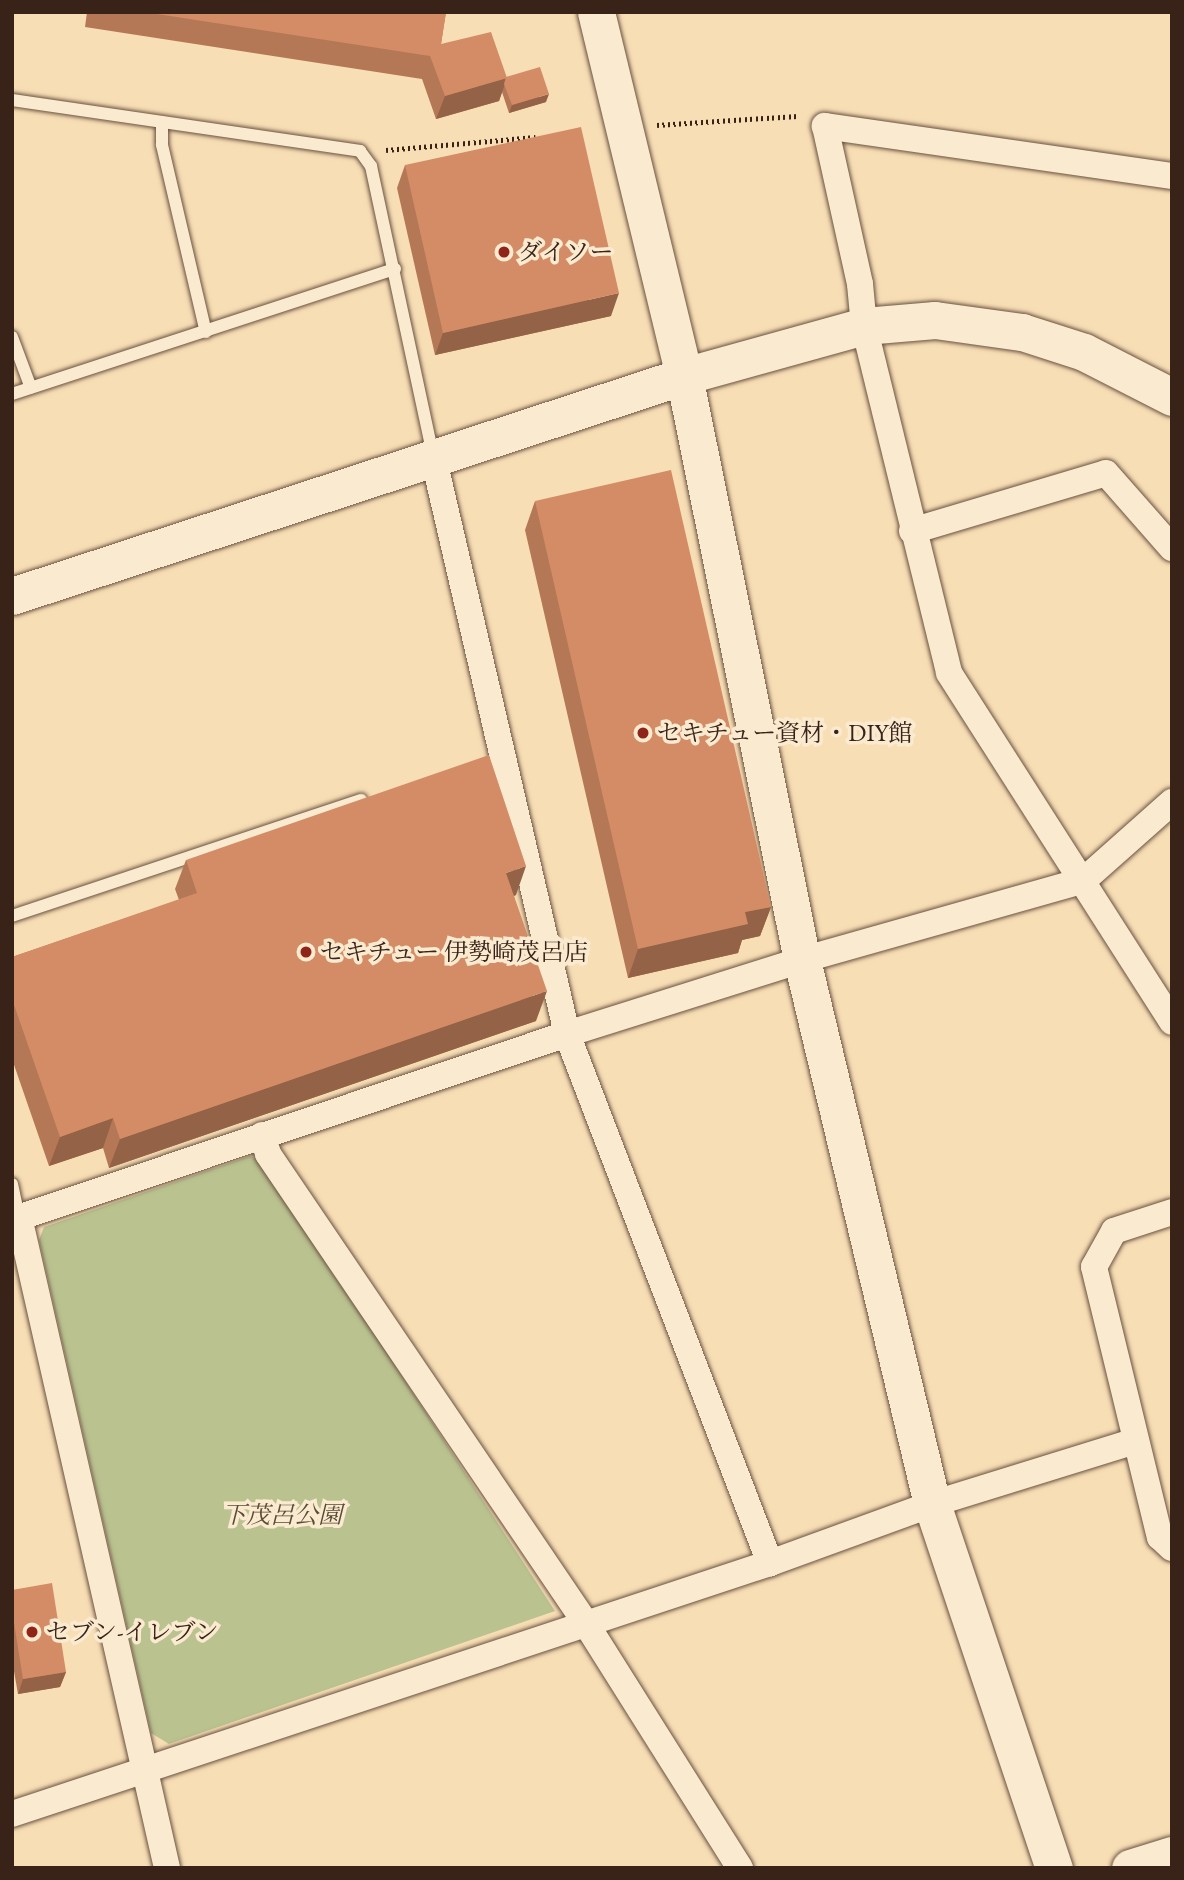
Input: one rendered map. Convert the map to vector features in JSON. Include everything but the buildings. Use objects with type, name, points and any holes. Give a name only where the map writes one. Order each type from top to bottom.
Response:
[{"type":"street","points":[[596,12],[684,376],[802,960],[932,1504],[1054,1868]]},
{"type":"street","points":[[1172,176],[825,126],[860,284],[864,326],[912,531],[949,673],[1084,880],[1172,1022]]},
{"type":"street","points":[[12,596],[684,376],[864,326],[935,320],[1022,332],[1084,352],[1172,397]]},
{"type":"street","points":[[434,460],[494,755],[566,1034],[770,1563]]},
{"type":"street","points":[[912,531],[1106,473],[1172,548]]},
{"type":"street","points":[[166,1868],[146,1770],[16,1218],[566,1034],[802,960],[1084,880],[1172,802]]},
{"type":"street","points":[[262,1135],[268,1154],[584,1622],[740,1868]]},
{"type":"street","points":[[1172,1212],[1114,1231],[1094,1267],[1160,1537],[1172,1548]]},
{"type":"street","points":[[12,1814],[584,1622],[770,1563],[932,1504],[1135,1441]]},
{"type":"street","points":[[1130,1868],[1172,1856]]},
{"type":"lane","points":[[12,100],[360,151],[371,166],[434,460]]},
{"type":"lane","points":[[162,122],[162,145],[206,332]]},
{"type":"lane","points":[[12,394],[395,269]]},
{"type":"lane","points":[[12,337],[31,388]]},
{"type":"lane","points":[[12,916],[369,797]]},
{"type":"lane","points":[[12,1184],[16,1218]]},
{"type":"path","points":[[653,126],[803,116]]},
{"type":"path","points":[[360,151],[540,137]]},
{"type":"green space","name":"下茂呂公園","points":[[250,1156],[262,1161],[555,1611],[169,1744],[151,1733],[39,1240],[44,1227]]},
{"type":"place","name":"ダイソー","points":[[504,252]]},
{"type":"place","name":"セキチュー資材・DIY館","points":[[643,733]]},
{"type":"place","name":"セキチュー 伊勢崎茂呂店","points":[[306,952]]},
{"type":"place","name":"セブン-イレブン","points":[[32,1632]]}]
